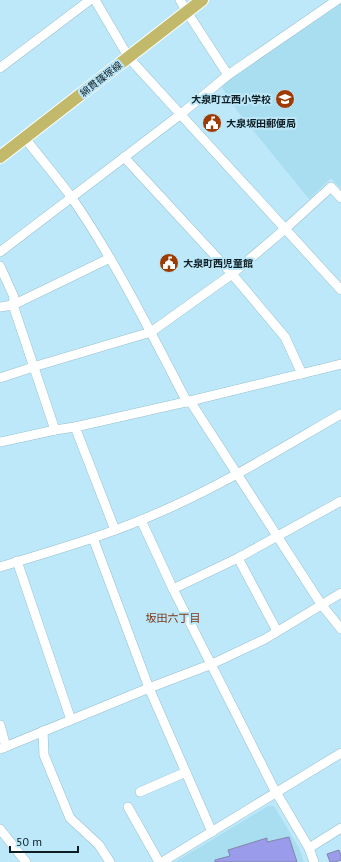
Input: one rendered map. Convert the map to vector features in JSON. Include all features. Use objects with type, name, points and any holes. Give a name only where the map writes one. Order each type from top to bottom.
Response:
[{"type":"main road","name":"綿貫篠塚線","points":[[0,157],[202,0]]},
{"type":"street","points":[[1,65],[90,0]]},
{"type":"street","points":[[95,0],[129,58],[341,290]]},
{"type":"street","points":[[180,0],[228,75]]},
{"type":"street","points":[[0,252],[180,114],[228,75],[337,0]]},
{"type":"street","points":[[24,138],[71,197],[110,258],[188,402],[237,474],[321,604],[341,629]]},
{"type":"street","points":[[124,157],[232,274],[285,337],[302,374]]},
{"type":"street","points":[[0,378],[151,332],[232,274],[331,187],[341,198]]},
{"type":"street","points":[[0,307],[13,305],[110,258]]},
{"type":"street","points":[[0,266],[14,297],[13,305],[55,430]]},
{"type":"street","points":[[0,442],[188,402],[341,364]]},
{"type":"street","points":[[0,567],[93,538],[141,520],[186,500],[237,474],[341,414]]},
{"type":"street","points":[[75,427],[115,530]]},
{"type":"street","points":[[173,589],[238,558],[341,501]]},
{"type":"street","points":[[141,520],[173,589],[277,792],[309,848],[314,862]]},
{"type":"street","points":[[93,538],[149,688],[212,832]]},
{"type":"street","points":[[238,558],[277,631]]},
{"type":"street","points":[[18,561],[71,720]]},
{"type":"street","points":[[0,725],[3,748],[149,688],[212,664],[248,647],[341,593]]},
{"type":"street","points":[[43,732],[44,755],[70,818],[99,846],[110,862]]},
{"type":"street","points":[[128,807],[161,862],[341,753]]},
{"type":"street","points":[[140,792],[186,772]]},
{"type":"street","points":[[309,848],[341,828]]},
{"type":"street","points":[[0,829],[26,862]]},
{"type":"shaded area","name":"大泉町立西小学校","points":[[341,1],[341,189],[331,178],[309,199],[238,112],[221,86]]},
{"type":"shaded area","points":[[268,806],[274,806],[299,848],[304,862],[175,862]]},
{"type":"building","points":[[289,837],[297,862],[215,862],[215,860],[230,856],[228,850],[267,838],[267,842]]},
{"type":"building","points":[[339,850],[341,860],[330,862],[327,854]]},
{"type":"place","name":"大泉町立西小学校","points":[[285,99]]},
{"type":"place","name":"大泉坂田郵便局","points":[[212,123]]},
{"type":"place","name":"大泉町西児童館","points":[[169,263]]},
{"type":"district","name":"坂田六丁目","points":[[173,618]]}]
